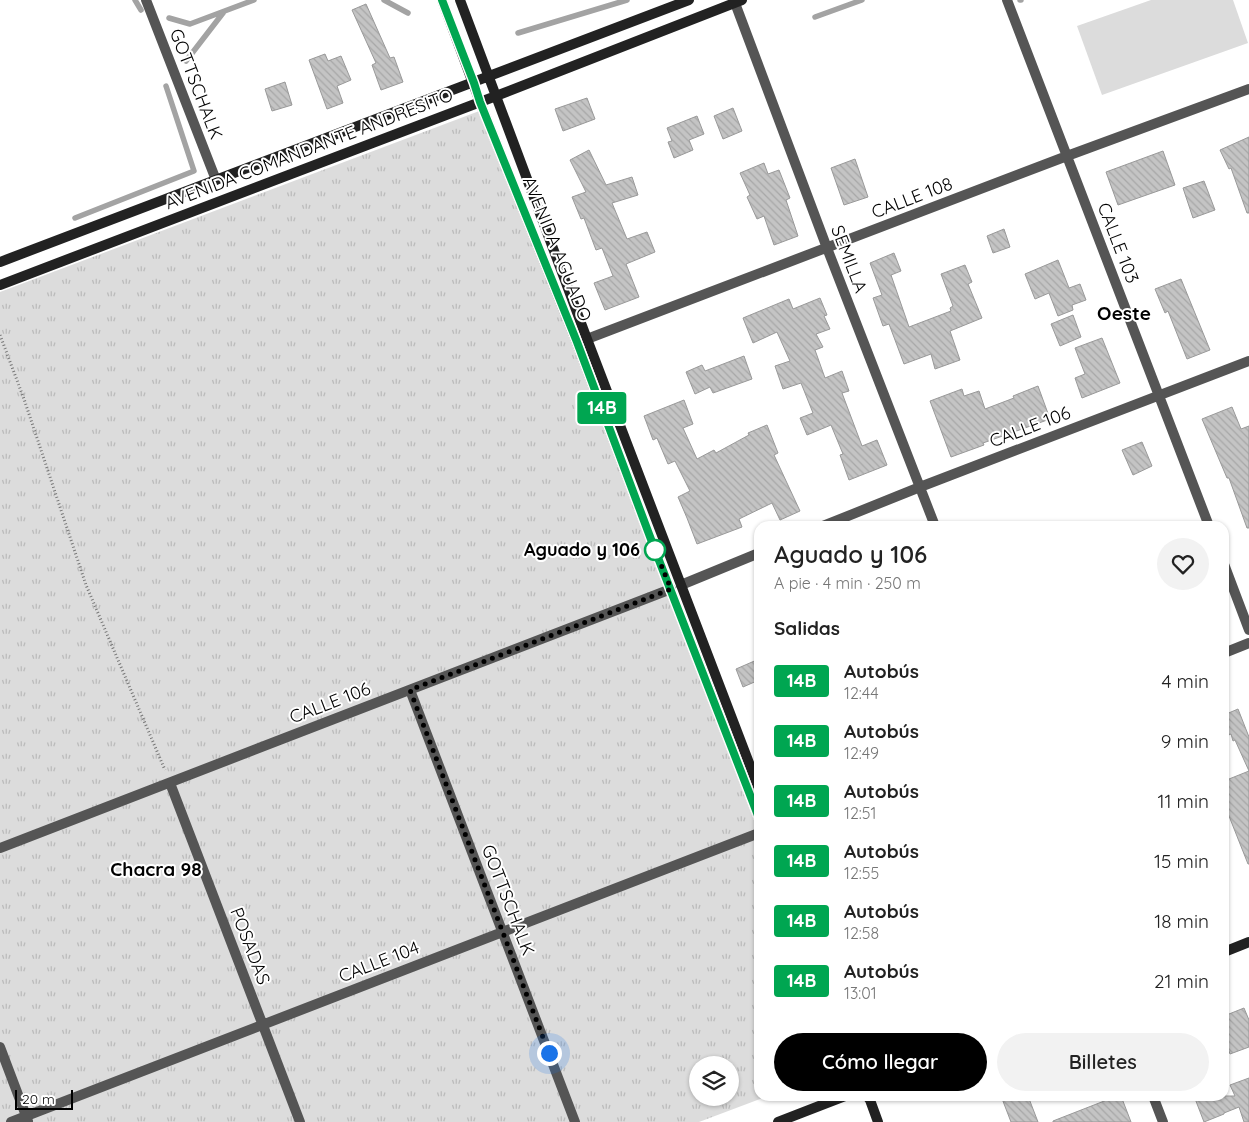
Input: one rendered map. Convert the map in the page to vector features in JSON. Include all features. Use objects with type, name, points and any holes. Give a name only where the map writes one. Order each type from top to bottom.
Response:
[{"type":"main road","name":"AVENIDA AGUADO","points":[[442,0],[480,102],[577,342],[655,550],[676,587],[754,777]]},
{"type":"main road","name":"AVENIDA AGUADO","points":[[460,0],[587,339],[754,804]]},
{"type":"main road","name":"AVENIDA COMANDANTE ANDRESITO","points":[[0,262],[689,0]]},
{"type":"main road","name":"AVENIDA COMANDANTE ANDRESITO","points":[[0,285],[496,96],[738,1]]},
{"type":"main road","points":[[1229,950],[1249,942]]},
{"type":"main road","points":[[778,1122],[832,1101]]},
{"type":"main road","points":[[870,1101],[878,1122]]},
{"type":"street","name":"GOTTSCHALK","points":[[146,0],[216,180]]},
{"type":"street","name":"CALLE 103","points":[[1007,0],[1207,521]]},
{"type":"street","name":"SEMILLA","points":[[738,1],[827,248],[933,521]]},
{"type":"street","name":"CALLE 108","points":[[587,339],[1249,88]]},
{"type":"street","name":"CALLE 106","points":[[836,521],[920,486],[1249,361]]},
{"type":"street","name":"CALLE 106","points":[[0,848],[676,587],[754,555]]},
{"type":"street","points":[[1229,577],[1249,630]]},
{"type":"street","points":[[1229,651],[1249,643]]},
{"type":"street","name":"GOTTSCHALK","points":[[410,690],[576,1122]]},
{"type":"street","name":"POSADAS","points":[[170,782],[300,1122]]},
{"type":"street","name":"CALLE 104","points":[[11,1122],[27,1119],[263,1024],[754,835]]},
{"type":"street","points":[[0,1046],[27,1119]]},
{"type":"street","points":[[1155,1101],[1163,1122]]},
{"type":"path","points":[[0,334],[24,399],[86,585],[170,782]]},
{"type":"green space","points":[[1151,0],[1233,0],[1248,43],[1102,95],[1077,26]]},
{"type":"green space","points":[[482,110],[754,820],[755,1101],[699,1122],[0,1122],[0,292]]},
{"type":"building","points":[[366,4],[390,58],[394,57],[403,82],[381,90],[372,65],[376,63],[352,10]]},
{"type":"building","points":[[325,54],[328,61],[341,56],[351,80],[337,86],[343,103],[327,109],[309,60]]},
{"type":"building","points":[[285,82],[292,105],[272,111],[265,89]]},
{"type":"building","points":[[587,98],[595,119],[563,131],[555,109]]},
{"type":"building","points":[[733,108],[742,131],[723,139],[714,116]]},
{"type":"building","points":[[697,116],[704,134],[689,140],[693,150],[674,158],[668,142],[672,141],[667,128]]},
{"type":"building","points":[[1249,137],[1249,213],[1247,213],[1231,168],[1229,169],[1220,150]]},
{"type":"building","points":[[589,150],[606,185],[632,177],[638,195],[612,203],[627,239],[647,232],[655,252],[626,264],[639,297],[605,310],[594,283],[613,276],[602,248],[596,250],[584,218],[581,219],[572,197],[586,192],[570,160]]},
{"type":"building","points":[[1163,151],[1175,185],[1118,205],[1106,172]]},
{"type":"building","points":[[855,159],[868,197],[844,205],[831,168]]},
{"type":"building","points":[[764,163],[768,174],[779,170],[790,198],[786,200],[798,236],[774,245],[764,216],[757,219],[747,197],[750,195],[740,173]]},
{"type":"building","points":[[1204,181],[1215,210],[1193,218],[1183,188]]},
{"type":"building","points":[[1004,229],[1010,247],[993,253],[987,236]]},
{"type":"building","points":[[894,253],[901,271],[891,275],[909,327],[951,311],[950,308],[953,306],[941,274],[965,265],[972,282],[968,284],[982,318],[950,331],[960,360],[935,369],[931,354],[904,364],[889,324],[883,326],[873,298],[882,295],[870,263]]},
{"type":"building","points":[[1058,260],[1069,288],[1080,284],[1086,300],[1072,305],[1073,310],[1058,316],[1049,293],[1035,299],[1025,274]]},
{"type":"building","points":[[1181,279],[1210,350],[1187,359],[1168,311],[1165,313],[1155,289]]},
{"type":"building","points":[[820,298],[827,315],[824,316],[830,329],[816,334],[823,347],[815,350],[825,378],[842,371],[849,391],[842,393],[862,446],[877,440],[887,465],[849,480],[840,455],[843,454],[831,425],[807,435],[800,418],[813,413],[801,383],[783,389],[775,366],[790,361],[777,332],[753,343],[743,318],[789,299],[793,309]]},
{"type":"building","points":[[1073,315],[1081,337],[1060,346],[1051,324]]},
{"type":"building","points":[[1102,338],[1120,383],[1082,398],[1075,378],[1085,374],[1075,348]]},
{"type":"building","points":[[744,356],[752,379],[713,393],[710,387],[695,394],[686,372],[702,365],[705,371]]},
{"type":"building","points":[[1038,386],[1050,419],[983,443],[984,445],[951,457],[930,401],[962,389],[964,396],[979,391],[985,409]]},
{"type":"building","points":[[684,400],[693,424],[683,428],[697,459],[714,450],[716,453],[749,435],[748,433],[767,425],[778,453],[774,455],[800,511],[780,520],[772,503],[739,519],[742,527],[697,544],[678,497],[690,491],[675,461],[668,464],[657,438],[653,440],[644,416]]},
{"type":"building","points":[[1232,407],[1241,429],[1249,426],[1249,528],[1247,528],[1229,478],[1227,478],[1202,419]]},
{"type":"building","points":[[1142,442],[1152,466],[1133,475],[1122,450]]},
{"type":"building","points":[[754,661],[754,682],[743,687],[736,669]]},
{"type":"building","points":[[1238,709],[1249,737],[1249,771],[1235,740],[1233,741],[1231,734],[1229,735],[1229,713]]},
{"type":"building","points":[[1249,771],[1249,864],[1229,816],[1229,779]]},
{"type":"building","points":[[1244,1008],[1249,1020],[1249,1047],[1230,1054],[1229,1051],[1229,1014]]},
{"type":"building","points":[[1249,1078],[1249,1122],[1244,1122],[1239,1107],[1204,1122],[1196,1101],[1229,1101],[1229,1096],[1235,1096],[1230,1085]]},
{"type":"building","points":[[1003,1101],[1030,1101],[1038,1122],[1011,1122]]},
{"type":"building","points":[[1104,1101],[1123,1101],[1131,1122],[1053,1122]]},
{"type":"waterway","points":[[135,0],[141,10]]},
{"type":"waterway","points":[[169,18],[190,24],[254,0]]},
{"type":"waterway","points":[[384,0],[408,13]]},
{"type":"waterway","points":[[518,33],[627,0]]},
{"type":"waterway","points":[[815,17],[862,0]]},
{"type":"waterway","points":[[186,61],[223,13]]},
{"type":"waterway","points":[[75,218],[194,171],[166,86]]},
{"type":"bus line","name":"14B","points":[[442,0],[480,102],[577,342],[754,805]]},
{"type":"place","name":"Aguado y 106","points":[[655,550]]},
{"type":"district","name":"Oeste","points":[[1124,313]]},
{"type":"district","name":"Chacra 98","points":[[156,869]]},
{"type":"route","points":[[549,1053],[410,690],[671,589],[655,550]]}]
